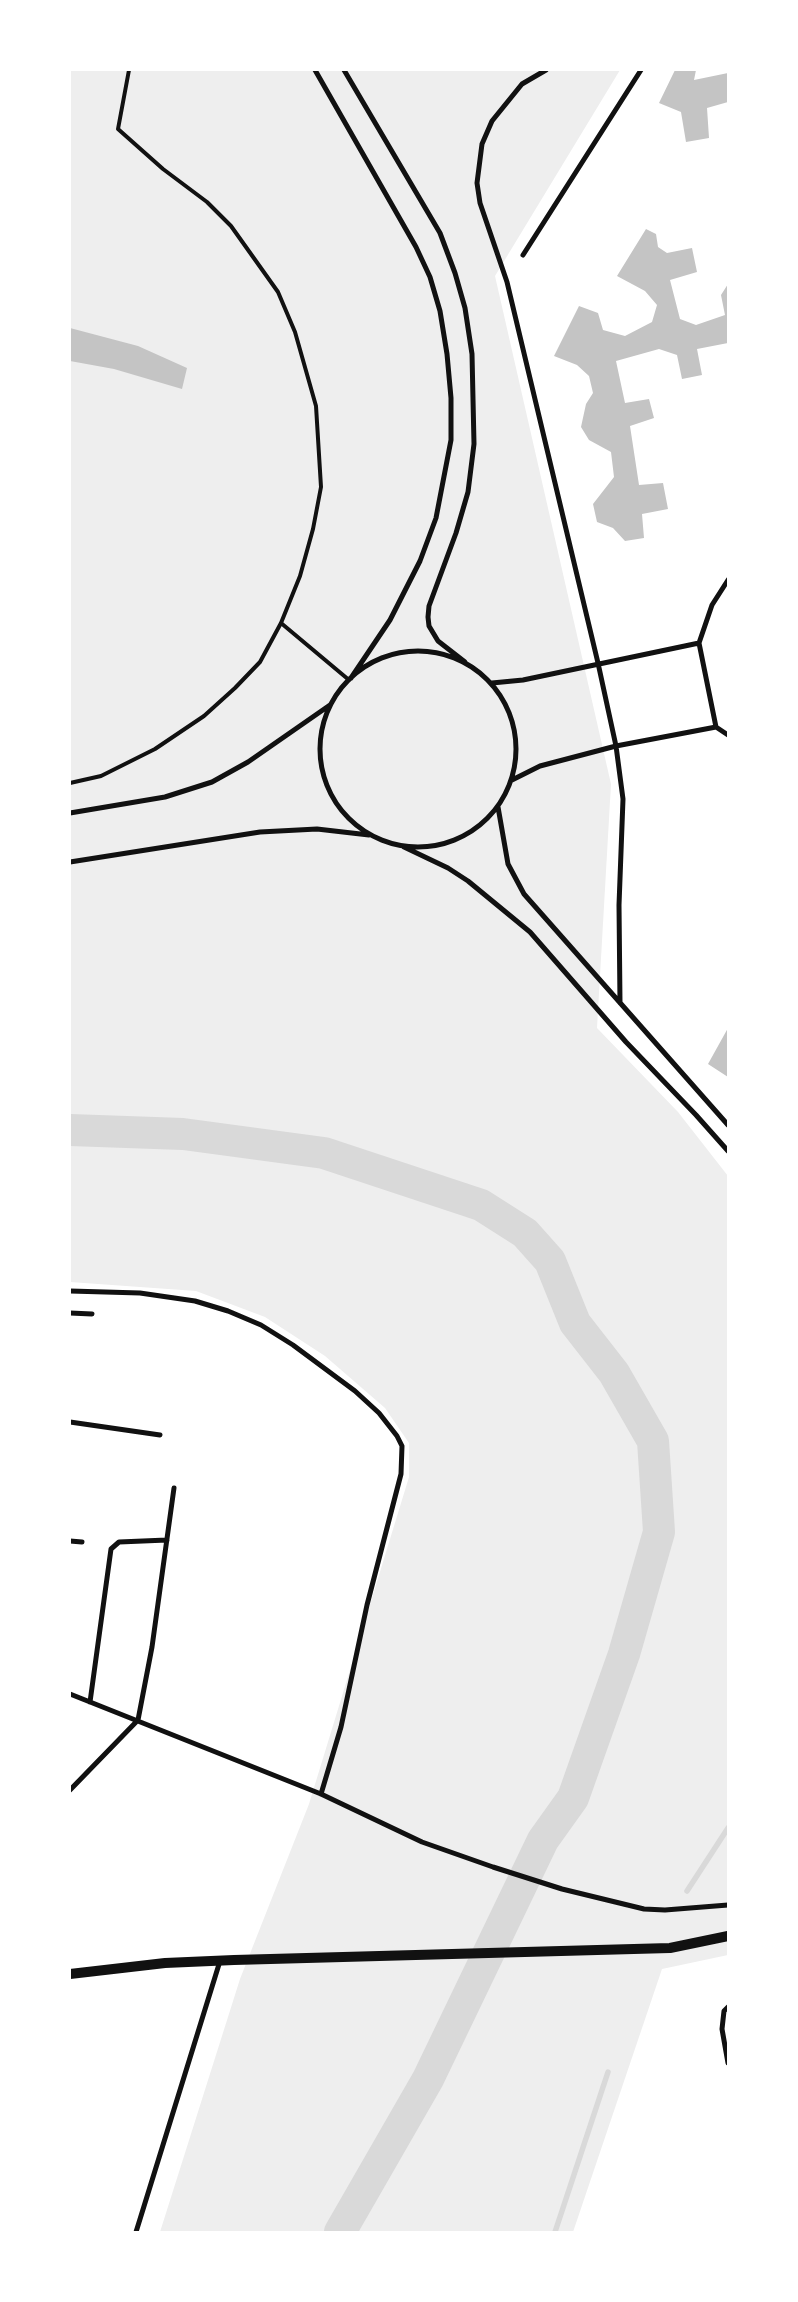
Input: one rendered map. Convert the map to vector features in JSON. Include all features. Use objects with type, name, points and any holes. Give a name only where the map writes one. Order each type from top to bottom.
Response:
[{"type":"main road","points":[[70,1974],[165,1963],[234,1960],[670,1948],[728,1936]]},
{"type":"street","points":[[70,813],[165,797],[212,782],[248,762],[330,705],[390,620],[420,561],[436,518],[450,440],[451,398],[447,354],[440,311],[430,277],[416,247],[315,70]]},
{"type":"street","points":[[344,70],[440,233],[455,273],[465,308],[472,354],[474,400],[473,454],[468,492],[429,606],[429,626],[438,642],[492,683],[510,712],[517,746],[512,780],[498,807],[471,832],[437,846],[401,846]]},
{"type":"street","points":[[546,70],[522,84],[492,121],[482,144],[477,183],[480,203],[508,282],[616,746],[623,799],[619,905],[620,1003]]},
{"type":"street","points":[[523,255],[641,70]]},
{"type":"street","points":[[728,580],[712,605],[698,643],[716,727],[728,735]]},
{"type":"street","points":[[492,683],[523,680],[698,643]]},
{"type":"street","points":[[350,679],[376,660],[406,651],[436,652],[465,662]]},
{"type":"street","points":[[330,705],[321,733],[321,763],[330,792],[346,816],[369,835]]},
{"type":"street","points":[[512,780],[540,766],[616,746],[716,727]]},
{"type":"street","points":[[498,807],[508,864],[524,894],[728,1125]]},
{"type":"street","points":[[70,862],[260,832],[316,830],[369,835],[401,846],[448,868],[468,880],[530,932],[626,1042],[696,1114],[728,1151]]},
{"type":"street","points":[[70,1291],[140,1293],[179,1298],[228,1311],[260,1324],[293,1345],[355,1391],[379,1413],[398,1436],[402,1446],[401,1474],[367,1605],[341,1727],[321,1794]]},
{"type":"street","points":[[70,1313],[92,1314]]},
{"type":"street","points":[[70,1422],[160,1435]]},
{"type":"street","points":[[70,1790],[138,1720],[152,1647],[174,1488]]},
{"type":"street","points":[[90,1702],[111,1549],[119,1542],[166,1540]]},
{"type":"street","points":[[70,1541],[82,1542]]},
{"type":"street","points":[[70,1694],[321,1794],[422,1842],[562,1889],[644,1909],[665,1910],[728,1905]]},
{"type":"street","points":[[136,2232],[220,1961]]},
{"type":"street","points":[[728,2007],[724,2011],[722,2029],[728,2063]]},
{"type":"lane","points":[[70,783],[101,776],[155,749],[204,716],[260,662],[281,623],[300,576],[313,529],[321,487],[316,406],[295,332],[278,292],[231,226],[207,202],[163,169],[118,129],[129,70]]},
{"type":"lane","points":[[281,623],[350,679]]},
{"type":"shaded area","points":[[70,70],[620,70],[495,276],[611,784],[597,1028],[678,1112],[728,1176],[728,1955],[662,1969],[573,2232],[160,2232],[240,1979],[309,1804],[409,1477],[409,1443],[385,1408],[325,1356],[265,1317],[196,1291],[70,1282]]},
{"type":"building","points":[[675,70],[696,70],[694,80],[728,73],[728,102],[707,108],[709,138],[686,142],[681,112],[659,103]]},
{"type":"building","points":[[646,229],[656,234],[658,247],[667,253],[692,248],[697,272],[670,280],[680,319],[696,325],[725,315],[721,295],[728,284],[728,343],[697,349],[702,375],[682,379],[677,355],[659,349],[616,361],[625,403],[649,399],[654,418],[630,426],[639,485],[663,483],[668,509],[642,514],[644,538],[625,541],[613,528],[597,522],[593,504],[614,477],[611,452],[589,440],[581,427],[586,404],[593,393],[589,376],[577,365],[554,356],[579,306],[598,313],[603,330],[625,336],[652,322],[657,305],[645,291],[617,276]]},
{"type":"building","points":[[70,328],[138,346],[187,368],[182,389],[114,369],[70,361]]},
{"type":"building","points":[[728,1028],[728,1077],[708,1064]]},
{"type":"waterway","points":[[70,1130],[183,1134],[324,1153],[481,1205],[525,1233],[550,1261],[575,1323],[614,1373],[653,1441],[659,1532],[624,1654],[573,1798],[543,1840],[428,2079],[340,2232]]},
{"type":"waterway","points":[[687,1891],[728,1828]]},
{"type":"waterway","points":[[555,2232],[608,2072]]}]
